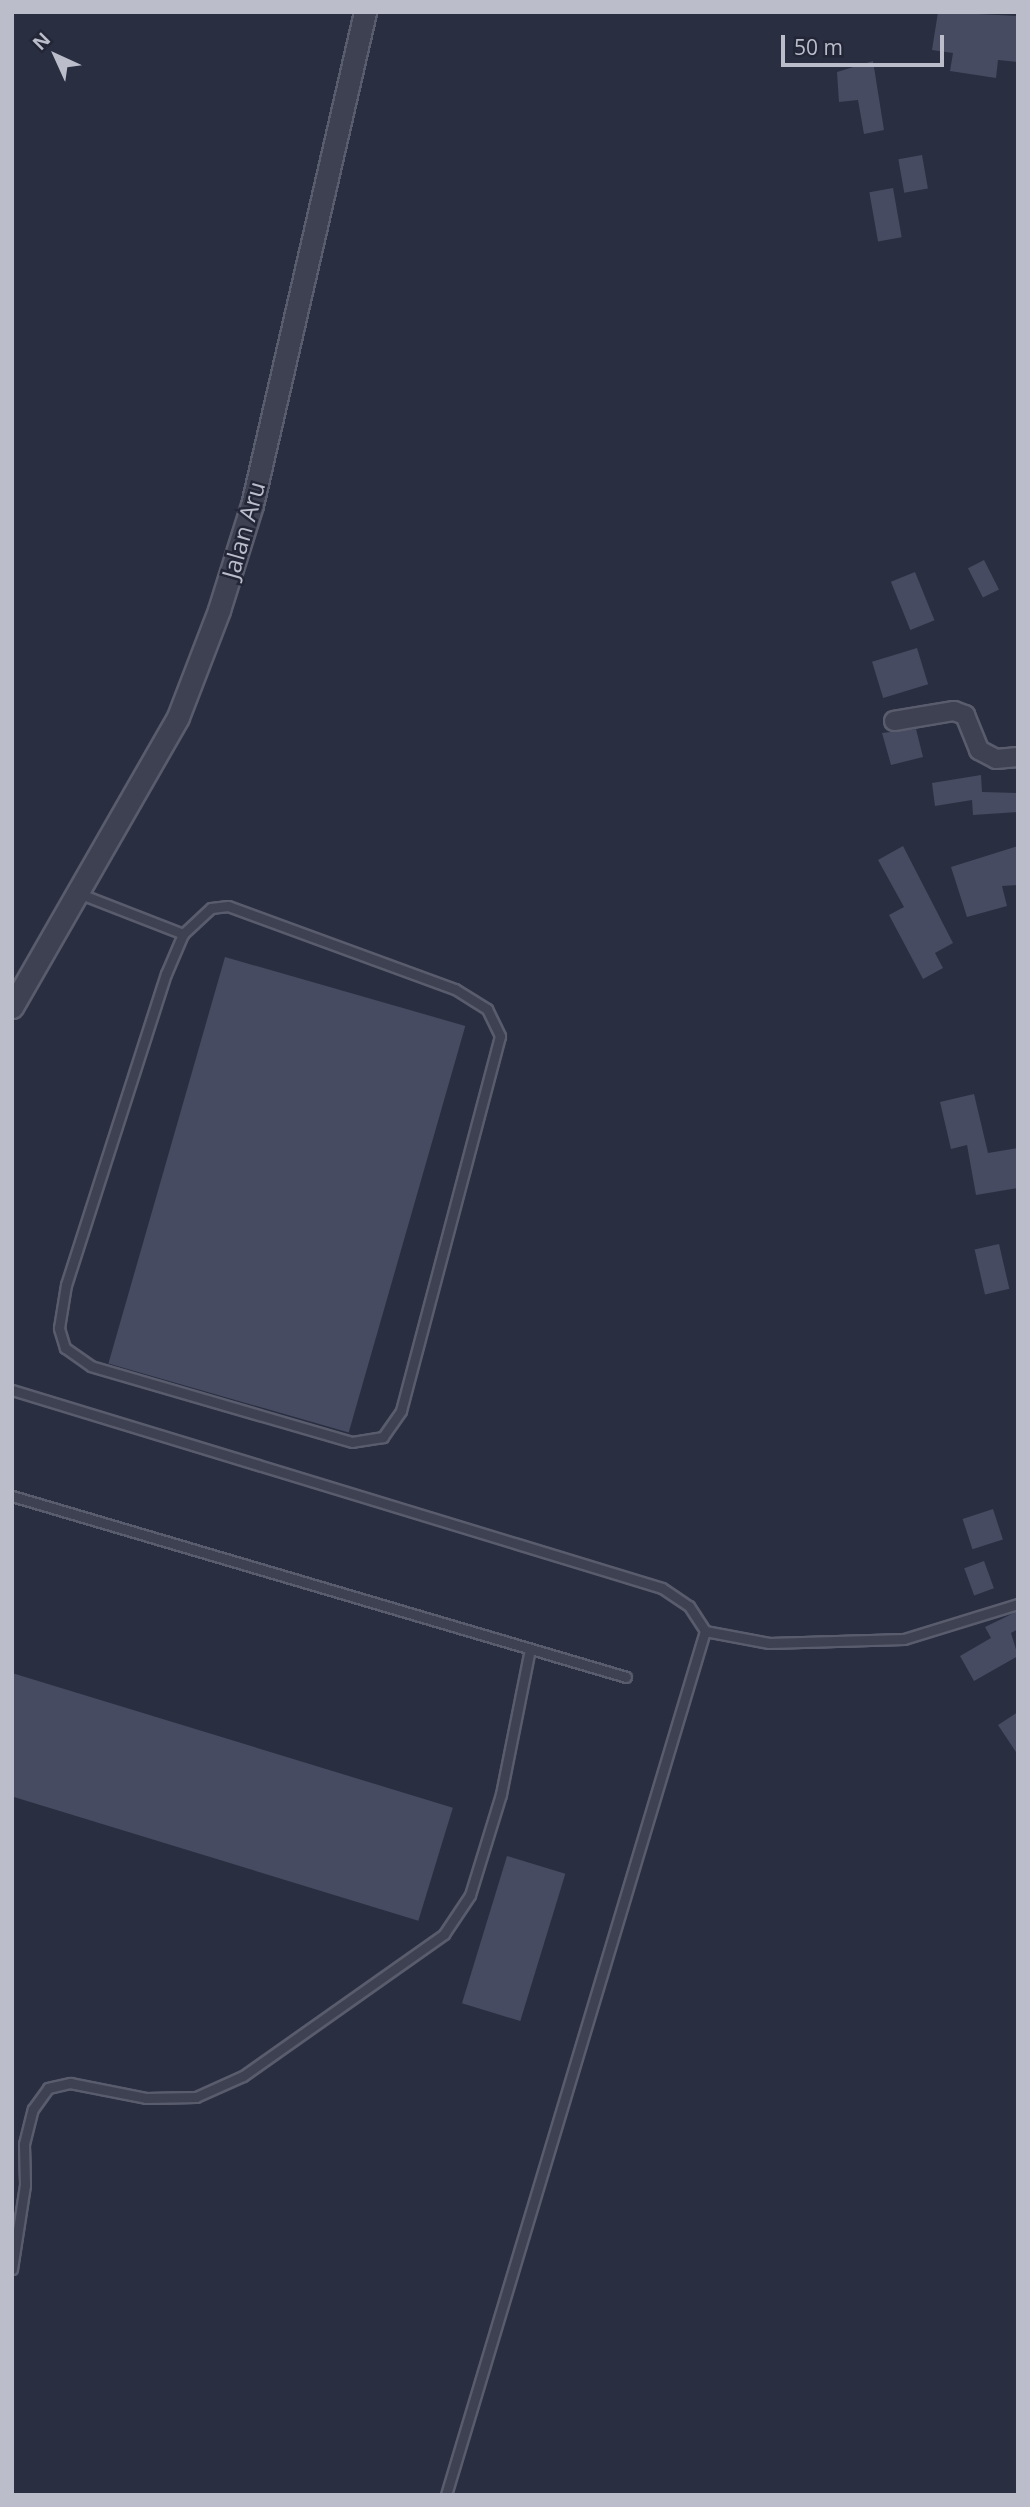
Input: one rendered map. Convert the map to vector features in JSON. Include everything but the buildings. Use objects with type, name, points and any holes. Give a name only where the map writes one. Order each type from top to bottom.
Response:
[{"type":"street","name":"Jalan Aru","points":[[12,1007],[178,718],[219,610],[252,505],[365,12]]},
{"type":"street","points":[[894,721],[954,711],[965,715],[979,750],[996,759],[1018,757]]},
{"type":"lane","points":[[76,892],[183,934]]},
{"type":"lane","points":[[228,906],[455,989],[487,1009],[500,1036],[401,1411],[383,1437],[352,1442],[91,1366],[65,1348],[59,1328],[66,1285],[183,934],[211,908],[228,906]]},
{"type":"lane","points":[[12,1390],[662,1588],[689,1606],[705,1631],[769,1643],[904,1639],[1018,1604]]},
{"type":"lane","points":[[12,1496],[626,1677]]},
{"type":"lane","points":[[446,2495],[705,1631]]},
{"type":"lane","points":[[12,2269],[21,2231],[24,2144],[33,2109],[48,2088],[70,2083],[146,2098],[196,2096],[243,2076],[444,1934],[470,1895],[501,1794],[530,1649]]}]
